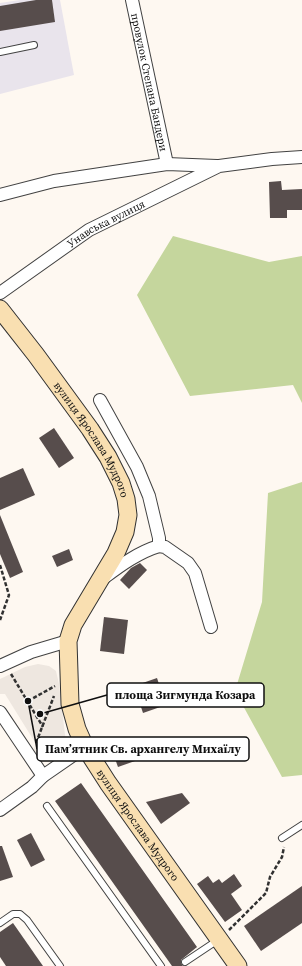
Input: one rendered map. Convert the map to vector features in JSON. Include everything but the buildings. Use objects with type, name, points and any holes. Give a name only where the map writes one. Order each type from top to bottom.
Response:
[{"type":"street","name":"провулок Степана Бандери","points":[[132,0],[168,164]]},
{"type":"street","name":"Унавська вулиця","points":[[0,195],[54,181],[168,164],[219,166],[272,159],[302,157]]},
{"type":"street","name":"Унавська вулиця","points":[[0,293],[89,230],[219,166]]},
{"type":"street","name":"вулиця Ярослава Мудрого","points":[[0,309],[41,361],[90,429],[108,457],[121,483],[126,498],[128,515],[125,532],[116,553],[97,582],[73,625],[68,641],[70,704],[77,729],[85,747],[112,789],[224,935],[238,966]]},
{"type":"street","points":[[100,400],[137,467],[149,496],[159,538],[159,546],[165,547],[188,563],[195,573],[211,627]]},
{"type":"street","name":"вулиця Ярослава Мудрого","points":[[97,582],[132,559],[152,548],[159,546]]},
{"type":"street","points":[[3,665],[31,652],[68,641]]},
{"type":"street","points":[[0,712],[44,776]]},
{"type":"street","points":[[0,810],[85,747]]},
{"type":"lane","points":[[0,52],[34,45]]},
{"type":"lane","points":[[47,806],[161,966]]},
{"type":"lane","points":[[282,838],[302,825]]},
{"type":"lane","points":[[0,923],[12,914],[20,914],[27,920],[60,966]]},
{"type":"lane","points":[[185,962],[224,935]]},
{"type":"path","points":[[0,565],[9,595],[0,620]]},
{"type":"path","points":[[3,665],[43,726]]},
{"type":"path","points":[[28,701],[59,684],[36,744]]},
{"type":"path","points":[[224,935],[266,892],[270,877],[282,857],[284,847],[282,838]]},
{"type":"shaded area","points":[[20,0],[60,0],[74,75],[0,94],[0,3]]},
{"type":"shaded area","points":[[38,664],[49,666],[56,671],[59,684],[66,743],[50,756],[41,755],[33,751],[36,744],[5,694],[0,694],[0,679],[25,667]]},
{"type":"green space","points":[[173,236],[269,262],[302,256],[302,403],[293,385],[190,396],[137,295]]},
{"type":"green space","points":[[302,482],[302,775],[282,777],[235,691],[262,602],[268,493]]},
{"type":"place","name":"Пам’ятник Св. архангелу Михаїлу","points":[[28,701]]},
{"type":"place","name":"площа Зигмунда Козара","points":[[40,714]]}]
